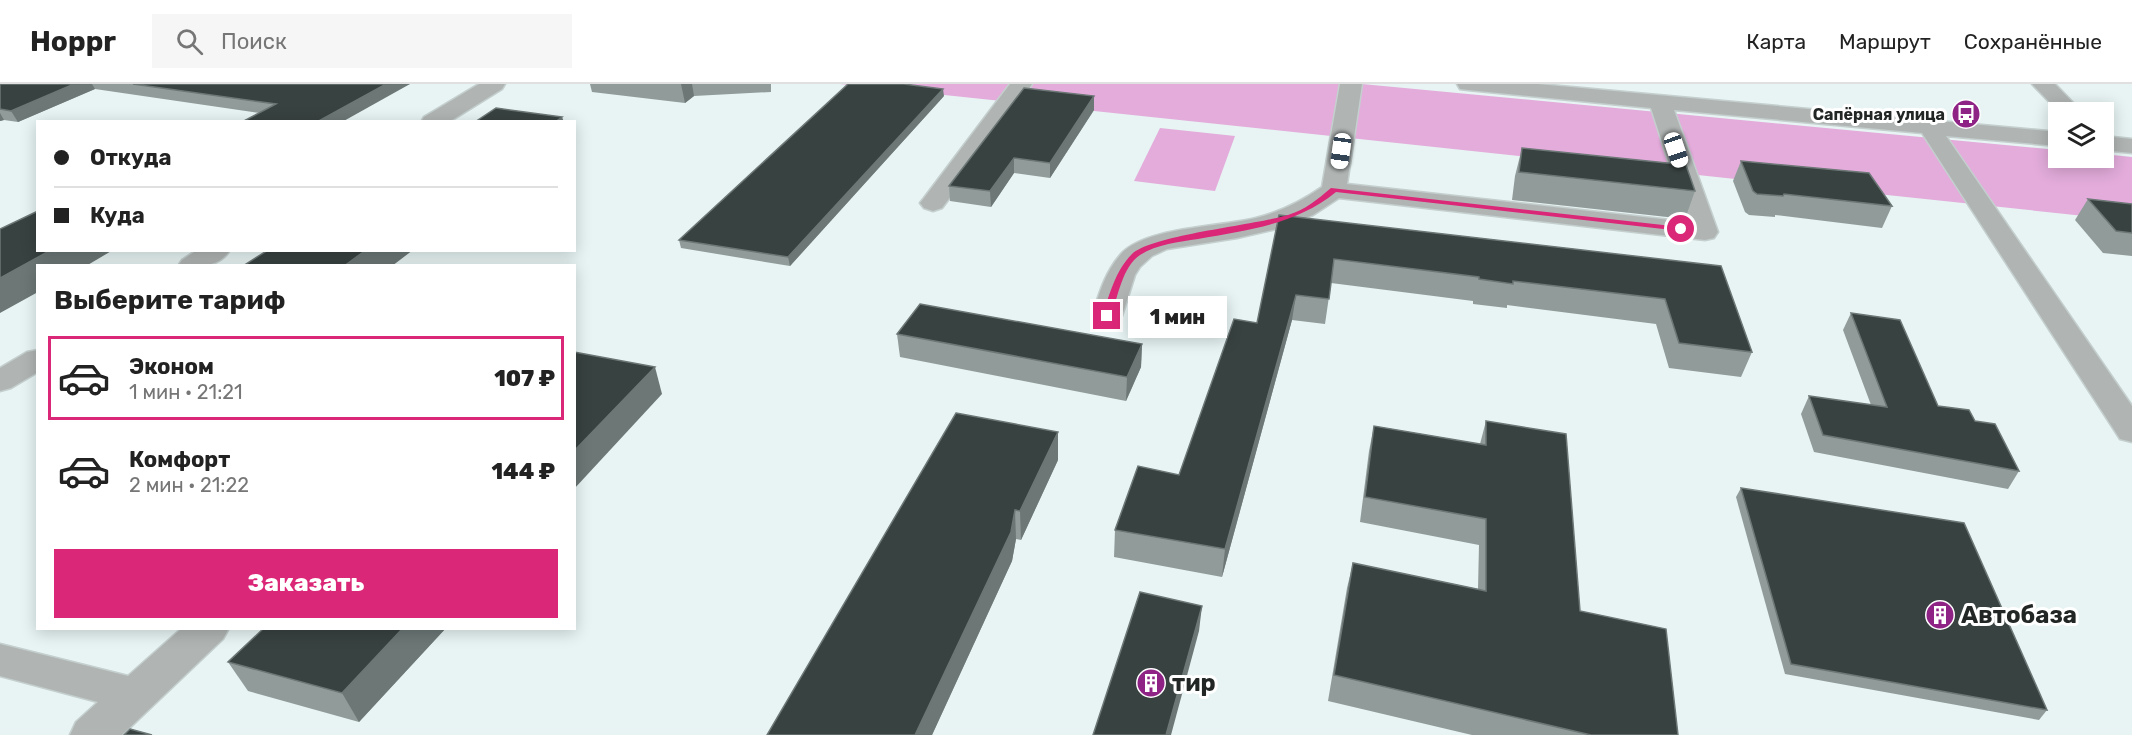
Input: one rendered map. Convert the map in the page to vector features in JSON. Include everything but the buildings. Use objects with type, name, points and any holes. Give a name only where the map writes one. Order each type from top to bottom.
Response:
[{"type":"street","points":[[435,120],[494,84]]},
{"type":"street","points":[[933,203],[1021,84]]},
{"type":"street","points":[[1107,316],[1122,270],[1137,254],[1160,243],[1246,228],[1293,216],[1317,204],[1334,190],[1351,84]]},
{"type":"street","points":[[1468,84],[1510,86],[2048,138]]},
{"type":"street","points":[[2043,84],[2061,102]]},
{"type":"street","points":[[1334,190],[1705,232],[1660,102]]},
{"type":"street","points":[[1929,127],[2132,431]]},
{"type":"street","points":[[2114,144],[2132,146]]},
{"type":"street","points":[[195,264],[215,252]]},
{"type":"street","points":[[0,381],[36,360]]},
{"type":"street","points":[[92,735],[206,630]]},
{"type":"street","points":[[0,660],[136,695]]},
{"type":"shaded area","points":[[840,84],[1362,84],[2048,149],[2048,168],[2114,168],[2114,155],[2132,157],[2132,221]]},
{"type":"shaded area","points":[[1160,128],[1235,136],[1215,191],[1134,181]]},
{"type":"place","name":"Сапёрная улица","points":[[1966,114]]},
{"type":"place","name":"Автобаза","points":[[1940,615]]},
{"type":"place","name":"тир","points":[[1151,683]]},
{"type":"route","points":[[1107,316],[1122,270],[1137,254],[1160,243],[1246,228],[1293,216],[1317,204],[1334,190],[1681,229]]}]
